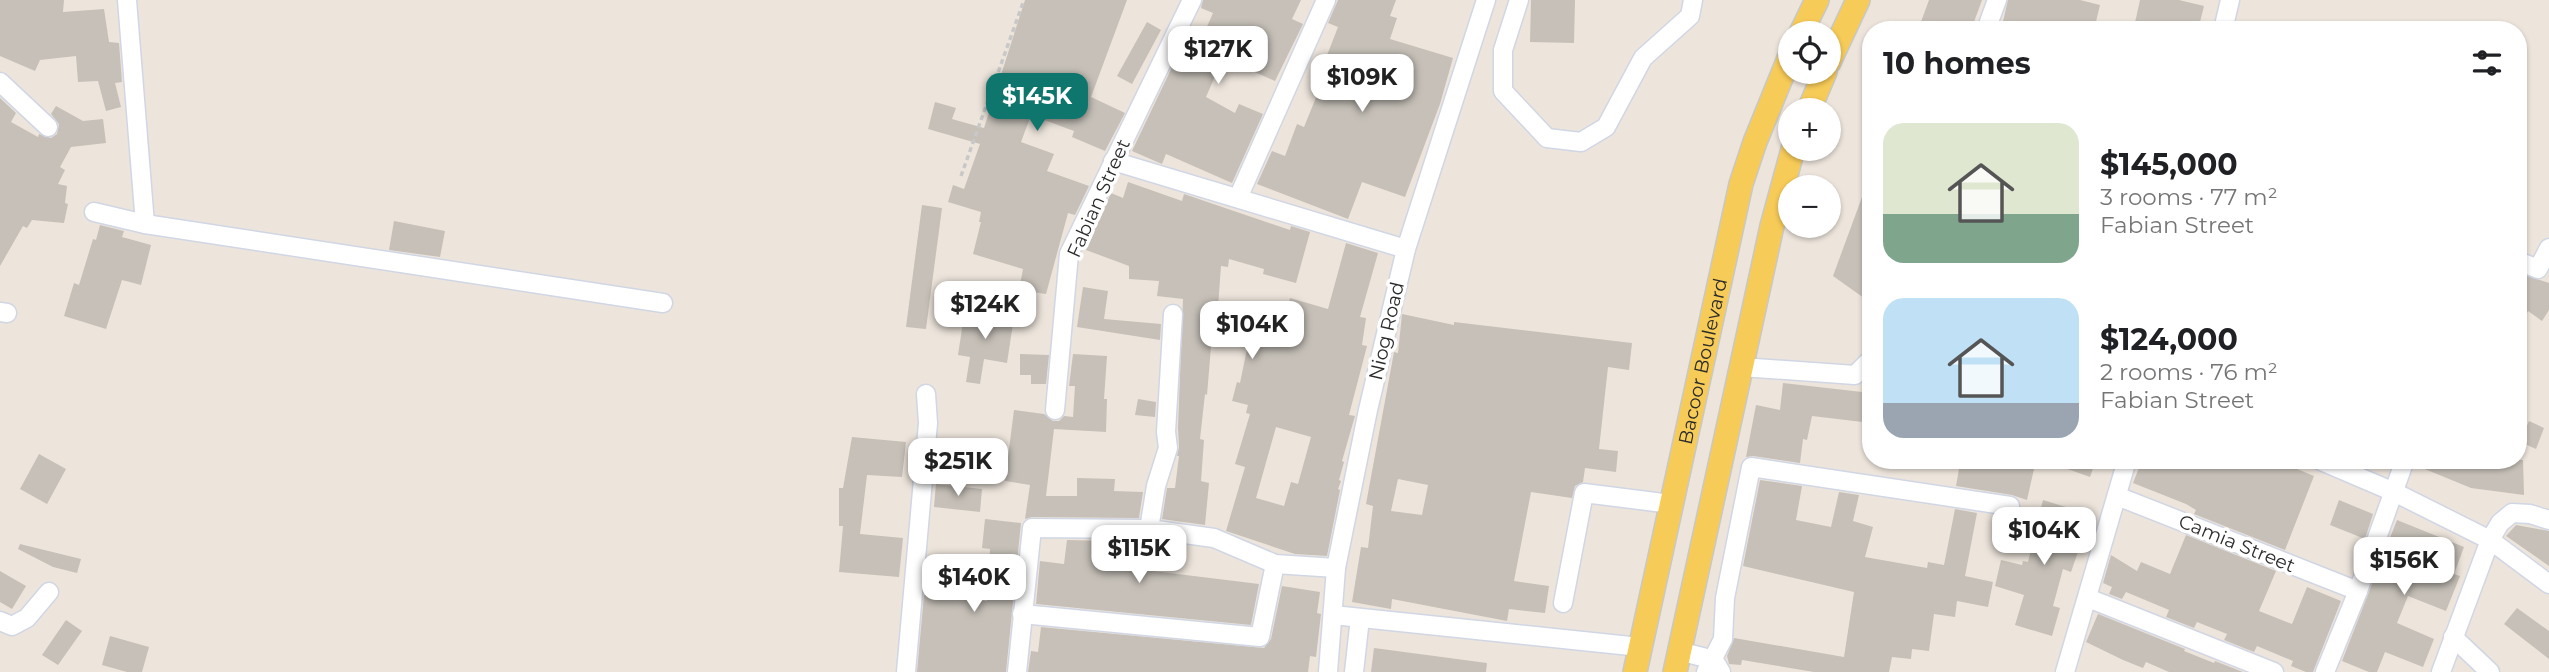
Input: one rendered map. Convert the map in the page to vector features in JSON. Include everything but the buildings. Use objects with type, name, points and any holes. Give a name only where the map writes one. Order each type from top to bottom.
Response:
[{"type":"main road","points":[[1807,21],[1817,0]]},
{"type":"main road","points":[[1841,35],[1857,0]]},
{"type":"main road","name":"Bacoor Boulevard","points":[[1635,672],[1741,184],[1779,84]]},
{"type":"main road","name":"Bacoor Boulevard","points":[[1677,661],[1772,226],[1790,161]]},
{"type":"main road","points":[[1640,647],[1677,661]]},
{"type":"street","points":[[127,0],[145,224]]},
{"type":"street","name":"Fabian Street","points":[[1055,410],[1069,254],[1192,0]]},
{"type":"street","points":[[1238,198],[1326,0]]},
{"type":"street","name":"Niog Road","points":[[1328,672],[1336,568],[1368,410],[1406,249],[1486,0]]},
{"type":"street","points":[[1519,0],[1503,50],[1503,91],[1547,138],[1581,142],[1606,127],[1643,58],[1690,16],[1693,0]]},
{"type":"street","points":[[1989,21],[1997,0]]},
{"type":"street","points":[[2225,21],[2230,0]]},
{"type":"street","points":[[0,82],[48,127]]},
{"type":"street","points":[[1113,161],[1406,249]]},
{"type":"street","points":[[94,212],[145,224],[663,303]]},
{"type":"street","points":[[2527,265],[2538,269],[2549,248]]},
{"type":"street","points":[[1149,530],[1156,486],[1168,448],[1166,432],[1173,314]]},
{"type":"street","points":[[1741,368],[1862,376]]},
{"type":"street","points":[[906,672],[928,423],[926,394]]},
{"type":"street","points":[[1677,661],[1714,668],[1723,639],[1725,598],[1751,467],[2010,506]]},
{"type":"street","points":[[2065,672],[2124,469]]},
{"type":"street","points":[[2340,469],[2394,492],[2490,540],[2549,584]]},
{"type":"street","points":[[2325,672],[2358,591],[2402,469]]},
{"type":"street","points":[[1563,603],[1584,493],[1671,504]]},
{"type":"street","name":"Camia Street","points":[[2117,496],[2358,591]]},
{"type":"street","points":[[2441,672],[2490,540],[2500,523],[2512,513],[2530,514],[2549,520]]},
{"type":"street","points":[[1017,672],[1032,528],[1149,530],[1214,538],[1275,564],[1336,568]]},
{"type":"street","points":[[1022,614],[1260,637],[1275,564]]},
{"type":"street","points":[[0,621],[12,626],[27,618],[49,592]]},
{"type":"street","points":[[2088,598],[2274,672]]},
{"type":"street","points":[[1333,615],[1640,647]]},
{"type":"street","points":[[1354,672],[1360,618]]},
{"type":"street","points":[[2453,637],[2490,672]]},
{"type":"path","points":[[961,176],[1024,0]]}]
